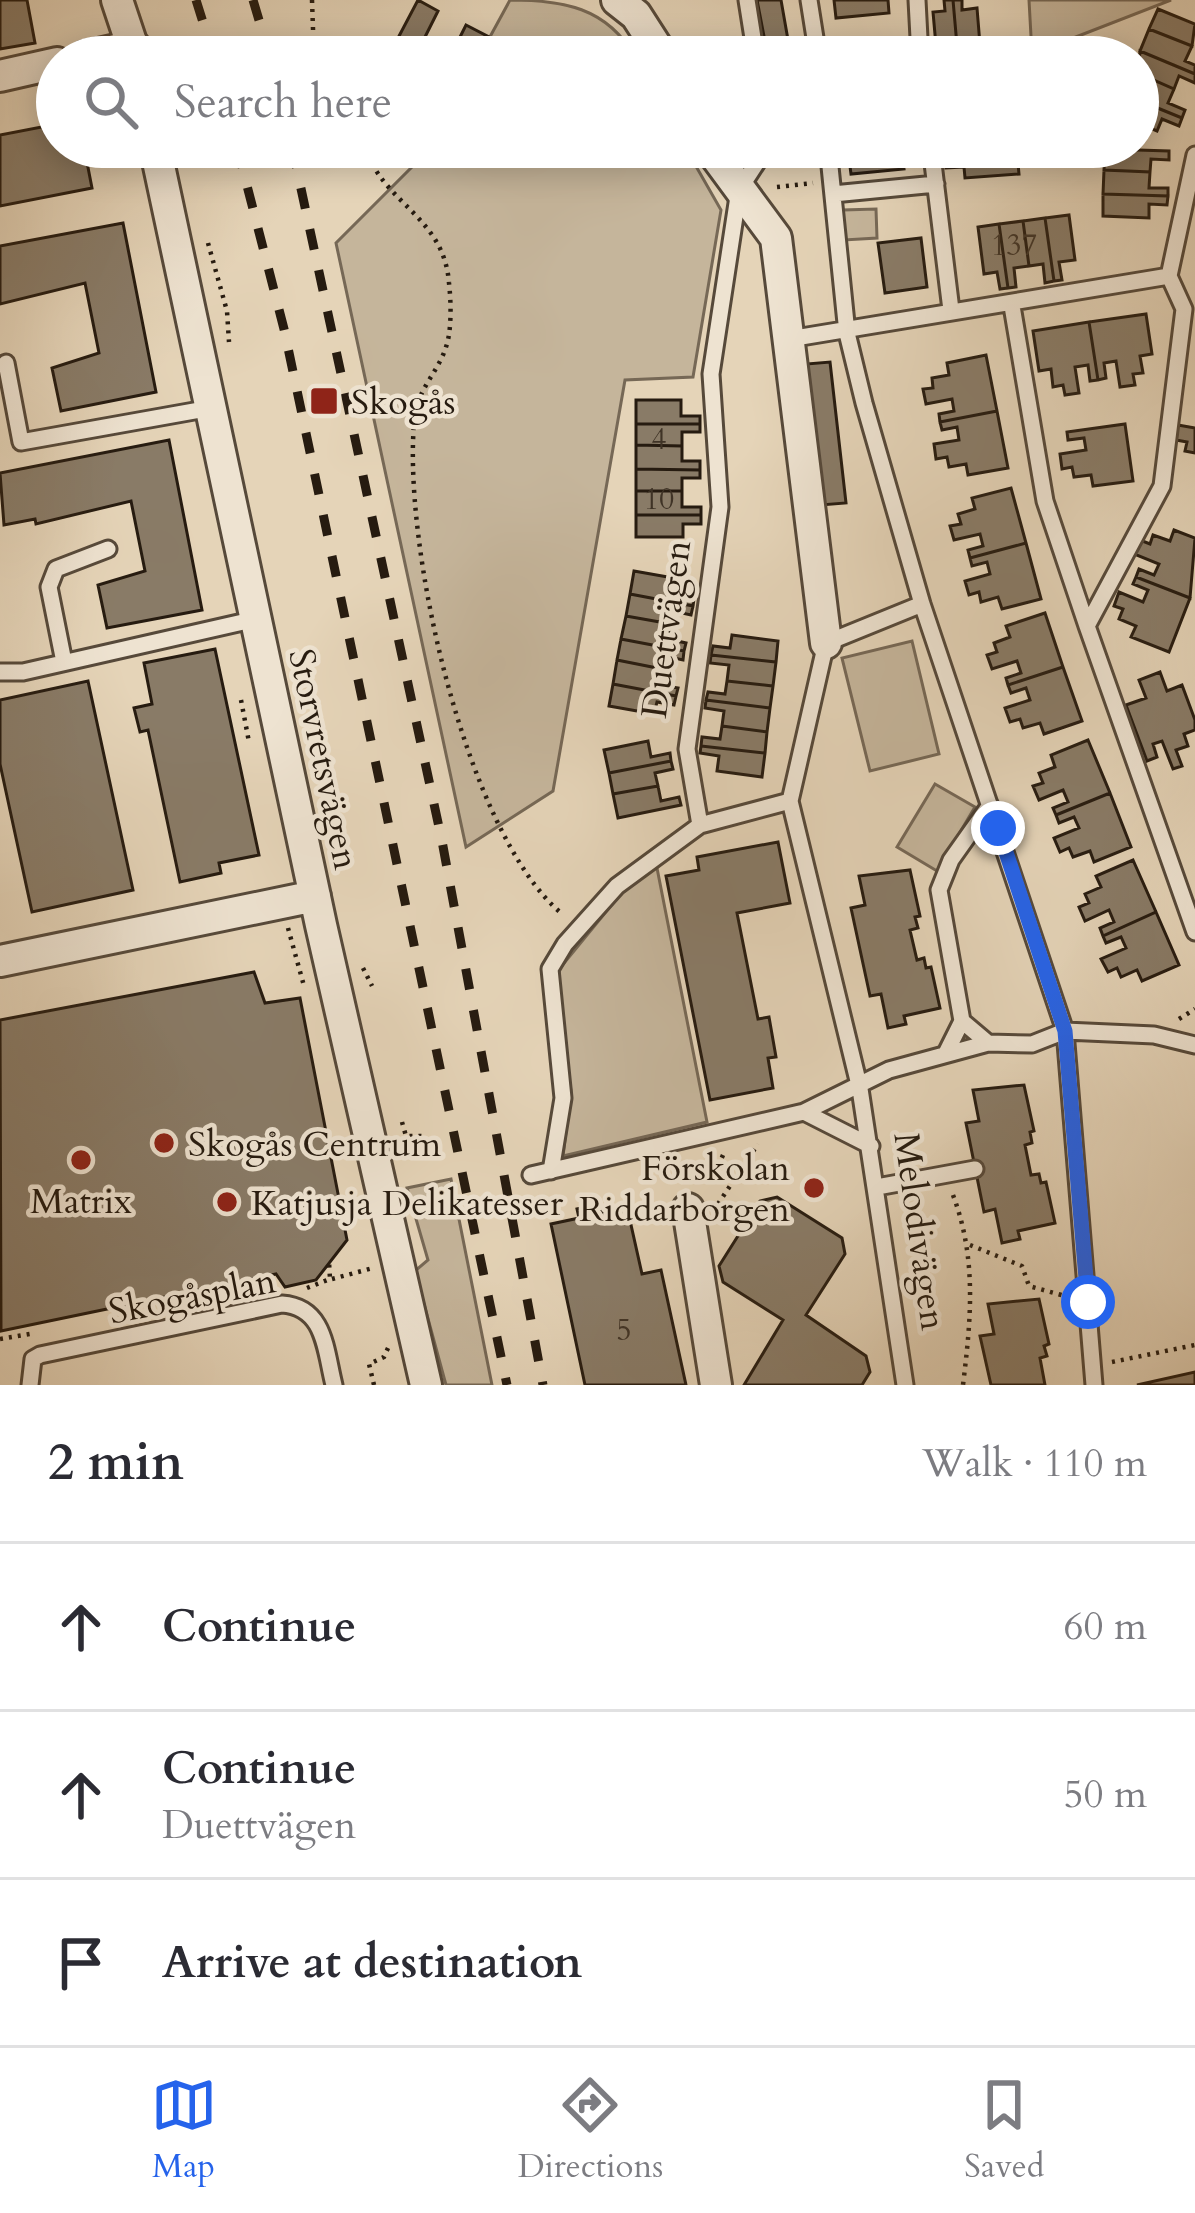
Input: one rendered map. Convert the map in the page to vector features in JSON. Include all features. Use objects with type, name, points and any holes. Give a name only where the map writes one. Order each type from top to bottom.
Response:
[{"type":"street","points":[[117,0],[129,36]]},
{"type":"street","points":[[617,0],[649,36]]},
{"type":"street","points":[[0,76],[36,68]]},
{"type":"street","name":"Storvretsvägen","points":[[160,168],[315,896],[426,1385]]},
{"type":"street","points":[[724,168],[776,238],[826,644]]},
{"type":"street","points":[[0,961],[315,896]]},
{"type":"street","points":[[688,1209],[716,1385]]},
{"type":"lane","points":[[747,0],[753,36]]},
{"type":"lane","points":[[809,0],[815,36]]},
{"type":"lane","points":[[917,0],[919,36]]},
{"type":"lane","points":[[1087,626],[1162,486],[1184,309],[1169,276],[1195,155]]},
{"type":"lane","name":"Duettvägen","points":[[700,825],[687,749],[720,507],[712,374],[739,190],[753,168]]},
{"type":"lane","points":[[830,168],[847,333],[922,604],[1065,1031],[1094,1385]]},
{"type":"lane","points":[[934,168],[951,310]]},
{"type":"lane","points":[[832,188],[936,184]]},
{"type":"lane","points":[[789,339],[847,333],[951,310],[1012,306],[1169,276]]},
{"type":"lane","points":[[1012,306],[1045,501],[1195,932]]},
{"type":"lane","points":[[6,362],[21,442],[211,408]]},
{"type":"lane","points":[[64,662],[49,587],[56,568],[108,549]]},
{"type":"lane","points":[[551,1171],[563,1098],[550,969],[617,886],[700,825],[790,800],[826,644],[922,604]]},
{"type":"lane","points":[[0,672],[256,619]]},
{"type":"lane","name":"Melodivägen","points":[[790,800],[860,1089],[905,1385]]},
{"type":"lane","points":[[946,1053],[962,1021],[939,890],[951,860],[990,805]]},
{"type":"lane","points":[[962,1021],[988,1043]]},
{"type":"lane","points":[[532,1175],[803,1112],[860,1089],[889,1070],[988,1043],[1032,1045],[1065,1031],[1154,1035],[1195,1045]]},
{"type":"lane","points":[[803,1112],[871,1147]]},
{"type":"lane","points":[[877,1187],[975,1169]]},
{"type":"lane","name":"Skogåsplan","points":[[30,1385],[33,1359],[40,1355],[282,1304],[301,1305],[316,1318],[329,1384]]},
{"type":"path","points":[[312,0],[313,36]]},
{"type":"path","points":[[371,168],[438,237],[449,281],[448,344],[416,409],[413,512],[468,756],[536,892],[579,929]]},
{"type":"path","points":[[739,190],[832,188]]},
{"type":"path","points":[[692,1246],[775,1119]]},
{"type":"path","points":[[402,1122],[406,1136],[422,1136],[424,1144]]},
{"type":"path","points":[[733,1181],[720,1162],[737,1128]]},
{"type":"path","points":[[945,1173],[970,1245],[971,1312],[963,1385]]},
{"type":"path","points":[[970,1245],[1022,1266],[1029,1286],[1088,1302]]},
{"type":"path","points":[[1093,1366],[1195,1345]]},
{"type":"shaded area","points":[[510,0],[582,10],[620,36],[490,36]]},
{"type":"shaded area","points":[[1029,0],[1171,0],[1078,36],[1031,36]]},
{"type":"shaded area","points":[[411,168],[697,168],[721,210],[693,377],[625,380],[553,791],[466,847],[336,243]]},
{"type":"shaded area","points":[[876,209],[877,238],[844,240],[843,210]]},
{"type":"shaded area","points":[[912,641],[939,754],[870,771],[842,658]]},
{"type":"shaded area","points":[[935,784],[975,807],[937,871],[897,847]]},
{"type":"shaded area","points":[[656,863],[707,1122],[563,1156],[571,1091],[556,989],[560,968],[623,891]]},
{"type":"shaded area","points":[[451,1179],[492,1385],[446,1385],[415,1271],[428,1260],[407,1188]]},
{"type":"building","points":[[0,0],[27,0],[35,43],[0,49]]},
{"type":"building","points":[[418,0],[438,11],[426,36],[399,36]]},
{"type":"building","points":[[757,0],[781,0],[787,36],[764,36]]},
{"type":"building","points":[[834,0],[888,0],[889,13],[836,18]]},
{"type":"building","points":[[944,0],[953,0],[956,36],[935,36],[933,12],[945,11]]},
{"type":"building","points":[[953,0],[962,0],[962,10],[977,8],[979,36],[956,36]]},
{"type":"building","points":[[1158,9],[1195,24],[1192,46],[1149,29]]},
{"type":"building","points":[[466,25],[487,36],[460,36]]},
{"type":"building","points":[[1149,29],[1192,46],[1185,61],[1195,65],[1195,74],[1159,59],[1159,36],[1146,36]]},
{"type":"building","points":[[1159,59],[1195,74],[1195,83],[1179,76],[1174,89],[1159,82]]},
{"type":"building","points":[[1159,82],[1174,89],[1168,103],[1185,110],[1182,118],[1159,109]]},
{"type":"building","points":[[1159,109],[1182,118],[1179,126],[1162,119],[1159,126]]},
{"type":"building","points":[[36,128],[36,168],[88,168],[92,188],[0,206],[0,135]]},
{"type":"building","points":[[850,168],[904,169],[851,174]]},
{"type":"building","points":[[964,168],[1018,168],[1019,174],[965,178]]},
{"type":"building","points":[[1104,168],[1150,168],[1150,172]]},
{"type":"building","points":[[1104,170],[1150,172],[1149,188],[1168,188],[1168,196],[1103,194]]},
{"type":"building","points":[[1103,194],[1168,196],[1167,205],[1149,204],[1149,218],[1103,216]]},
{"type":"building","points":[[1069,215],[1075,260],[1059,262],[1062,280],[1054,281],[1045,218]]},
{"type":"building","points":[[1045,218],[1054,281],[1045,283],[1043,264],[1029,266],[1023,221]]},
{"type":"building","points":[[1023,221],[1029,266],[1014,268],[1016,287],[1008,288],[999,224]]},
{"type":"building","points":[[123,223],[156,392],[61,411],[52,368],[99,353],[85,283],[0,304],[0,246]]},
{"type":"building","points":[[999,224],[1008,288],[1000,289],[997,272],[984,274],[978,227]]},
{"type":"building","points":[[921,238],[927,287],[885,293],[878,243]]},
{"type":"building","points":[[1146,314],[1152,354],[1140,356],[1143,373],[1133,374],[1135,385],[1120,387],[1116,361],[1104,363],[1106,378],[1098,380],[1089,322]]},
{"type":"building","points":[[1089,322],[1098,380],[1090,381],[1088,365],[1075,367],[1079,393],[1065,395],[1063,385],[1053,387],[1051,369],[1039,371],[1033,331]]},
{"type":"building","points":[[986,355],[997,411],[940,422],[939,414],[954,411],[952,399],[926,404],[923,389],[933,388],[932,378],[949,375],[947,363]]},
{"type":"building","points":[[830,362],[846,503],[821,505],[806,364]]},
{"type":"building","points":[[636,400],[681,400],[681,416],[700,416],[700,424],[636,424]]},
{"type":"building","points":[[997,411],[1008,468],[968,475],[966,464],[949,467],[947,457],[936,459],[934,444],[959,440],[957,427],[942,430],[940,422]]},
{"type":"building","points":[[636,424],[700,424],[700,432],[682,432],[682,446],[636,445]]},
{"type":"building","points":[[1125,424],[1133,481],[1093,486],[1091,475],[1074,477],[1072,467],[1062,469],[1060,454],[1086,450],[1084,438],[1068,440],[1067,432]]},
{"type":"building","points":[[1178,425],[1195,428],[1195,453],[1185,451],[1187,442],[1176,440]]},
{"type":"building","points":[[169,440],[202,610],[107,628],[98,585],[145,571],[131,501],[36,524],[35,519],[4,525],[0,473]]},
{"type":"building","points":[[636,445],[682,446],[682,461],[700,461],[700,470],[636,469]]},
{"type":"building","points":[[636,469],[700,470],[700,478],[682,478],[682,491],[636,491]]},
{"type":"building","points":[[1011,488],[1026,543],[970,558],[968,550],[983,546],[980,534],[954,540],[950,526],[961,524],[958,514],[975,509],[972,498]]},
{"type":"building","points":[[636,491],[682,491],[682,507],[701,507],[701,515],[636,515]]},
{"type":"building","points":[[636,515],[701,515],[701,524],[683,524],[683,537],[636,537]]},
{"type":"building","points":[[1174,530],[1195,538],[1190,598],[1136,577],[1139,569],[1154,575],[1159,564],[1134,554],[1140,540],[1150,544],[1153,535],[1170,541]]},
{"type":"building","points":[[1026,543],[1041,599],[1002,609],[998,597],[981,602],[979,592],[969,595],[965,581],[990,574],[987,562],[972,566],[970,558]]},
{"type":"building","points":[[634,571],[679,579],[676,595],[694,599],[693,606],[630,594]]},
{"type":"building","points":[[1136,577],[1190,598],[1169,652],[1131,637],[1136,626],[1119,619],[1123,609],[1114,606],[1119,592],[1143,602],[1148,590],[1133,584]]},
{"type":"building","points":[[630,594],[693,606],[691,615],[673,611],[671,624],[626,616]]},
{"type":"building","points":[[1045,613],[1063,667],[1008,685],[1006,678],[1021,673],[1017,661],[992,669],[987,655],[997,652],[994,643],[1010,637],[1006,626]]},
{"type":"building","points":[[626,616],[671,624],[668,639],[686,643],[684,651],[621,639]]},
{"type":"building","points":[[732,635],[778,641],[776,662],[711,655],[713,646],[730,648]]},
{"type":"building","points":[[621,639],[684,651],[683,660],[665,656],[662,669],[617,660]]},
{"type":"building","points":[[215,649],[259,855],[219,863],[221,873],[180,882],[148,730],[140,732],[134,708],[152,704],[144,663]]},
{"type":"building","points":[[711,655],[776,662],[773,686],[727,681],[729,665],[710,663]]},
{"type":"building","points":[[617,660],[662,669],[659,685],[678,688],[676,696],[613,684]]},
{"type":"building","points":[[1063,667],[1082,721],[1044,734],[1040,723],[1023,728],[1020,719],[1010,722],[1005,708],[1030,700],[1026,688],[1011,693],[1008,685]]},
{"type":"building","points":[[1160,672],[1167,691],[1182,685],[1195,720],[1195,730],[1184,734],[1188,746],[1176,750],[1182,766],[1173,769],[1162,741],[1153,744],[1157,757],[1147,761],[1126,705],[1146,698],[1139,680]]},
{"type":"building","points":[[88,681],[133,890],[32,912],[0,764],[0,700]]},
{"type":"building","points":[[727,681],[773,686],[770,708],[706,700],[708,692],[725,694]]},
{"type":"building","points":[[613,684],[676,696],[674,705],[657,702],[654,714],[609,706]]},
{"type":"building","points":[[706,700],[770,708],[767,732],[722,726],[724,711],[705,708]]},
{"type":"building","points":[[722,726],[767,732],[765,753],[701,746],[702,737],[720,739]]},
{"type":"building","points":[[1088,740],[1110,793],[1056,815],[1053,808],[1068,802],[1063,790],[1039,800],[1033,786],[1043,783],[1039,773],[1055,767],[1051,755]]},
{"type":"building","points":[[648,741],[651,757],[670,753],[671,761],[609,773],[604,750]]},
{"type":"building","points":[[701,746],[765,753],[762,777],[717,771],[719,756],[700,753]]},
{"type":"building","points":[[671,761],[673,769],[655,773],[658,786],[613,794],[609,773]]},
{"type":"building","points":[[658,786],[661,801],[679,797],[681,805],[618,818],[613,794]]},
{"type":"building","points":[[1110,793],[1131,847],[1094,862],[1090,851],[1073,857],[1069,848],[1060,852],[1054,838],[1079,828],[1074,817],[1059,823],[1056,815]]},
{"type":"building","points":[[778,842],[790,903],[737,913],[758,1019],[769,1017],[776,1057],[768,1058],[773,1088],[710,1100],[666,876],[699,870],[697,857]]},
{"type":"building","points":[[1133,860],[1156,912],[1103,936],[1100,928],[1114,922],[1109,910],[1085,921],[1079,907],[1089,903],[1085,894],[1101,887],[1096,876]]},
{"type":"building","points":[[910,870],[920,916],[915,917],[918,928],[910,930],[917,960],[924,958],[926,968],[931,967],[940,1008],[904,1016],[906,1024],[888,1028],[881,994],[870,996],[851,908],[865,905],[859,876]]},
{"type":"building","points":[[1156,912],[1179,965],[1142,981],[1137,970],[1121,977],[1117,968],[1108,972],[1101,959],[1126,948],[1121,937],[1106,943],[1103,936]]},
{"type":"building","name":"Skogås Centrum","points":[[254,972],[265,1003],[300,998],[347,1240],[316,1280],[285,1287],[276,1274],[1,1331],[0,1020]]},
{"type":"building","points":[[1024,1085],[1034,1131],[1030,1132],[1032,1143],[1025,1145],[1031,1175],[1039,1174],[1041,1183],[1046,1182],[1055,1223],[1018,1231],[1020,1239],[1002,1243],[995,1209],[984,1212],[966,1123],[979,1121],[973,1090]]},
{"type":"building","points":[[777,1197],[842,1238],[845,1254],[806,1315],[866,1356],[870,1372],[862,1385],[744,1385],[783,1320],[723,1282],[719,1266],[760,1201]]},
{"type":"building","points":[[600,1204],[601,1213],[627,1207],[642,1274],[661,1270],[686,1385],[585,1385],[551,1224],[579,1218],[577,1209]]},
{"type":"building","points":[[1039,1299],[1049,1344],[1044,1346],[1047,1356],[1040,1358],[1045,1385],[991,1385],[980,1336],[994,1334],[988,1304]]},
{"type":"building","points":[[1195,1372],[1195,1385],[1137,1385]]},
{"type":"railway","points":[[196,0],[207,36]]},
{"type":"railway","points":[[253,0],[264,36]]},
{"type":"railway","points":[[242,168],[284,329],[507,1385]]},
{"type":"railway","points":[[297,168],[442,841],[543,1385]]},
{"type":"place","name":"Skogås","points":[[324,401]]},
{"type":"place","name":"Skogås Centrum","points":[[164,1143]]},
{"type":"place","name":"Matrix","points":[[81,1160]]},
{"type":"place","name":"Förskolan Riddarborgen","points":[[814,1188]]},
{"type":"place","name":"Katjusja Delikatesser","points":[[227,1202]]},
{"type":"route","points":[[998,828],[1065,1031],[1088,1302]]}]
